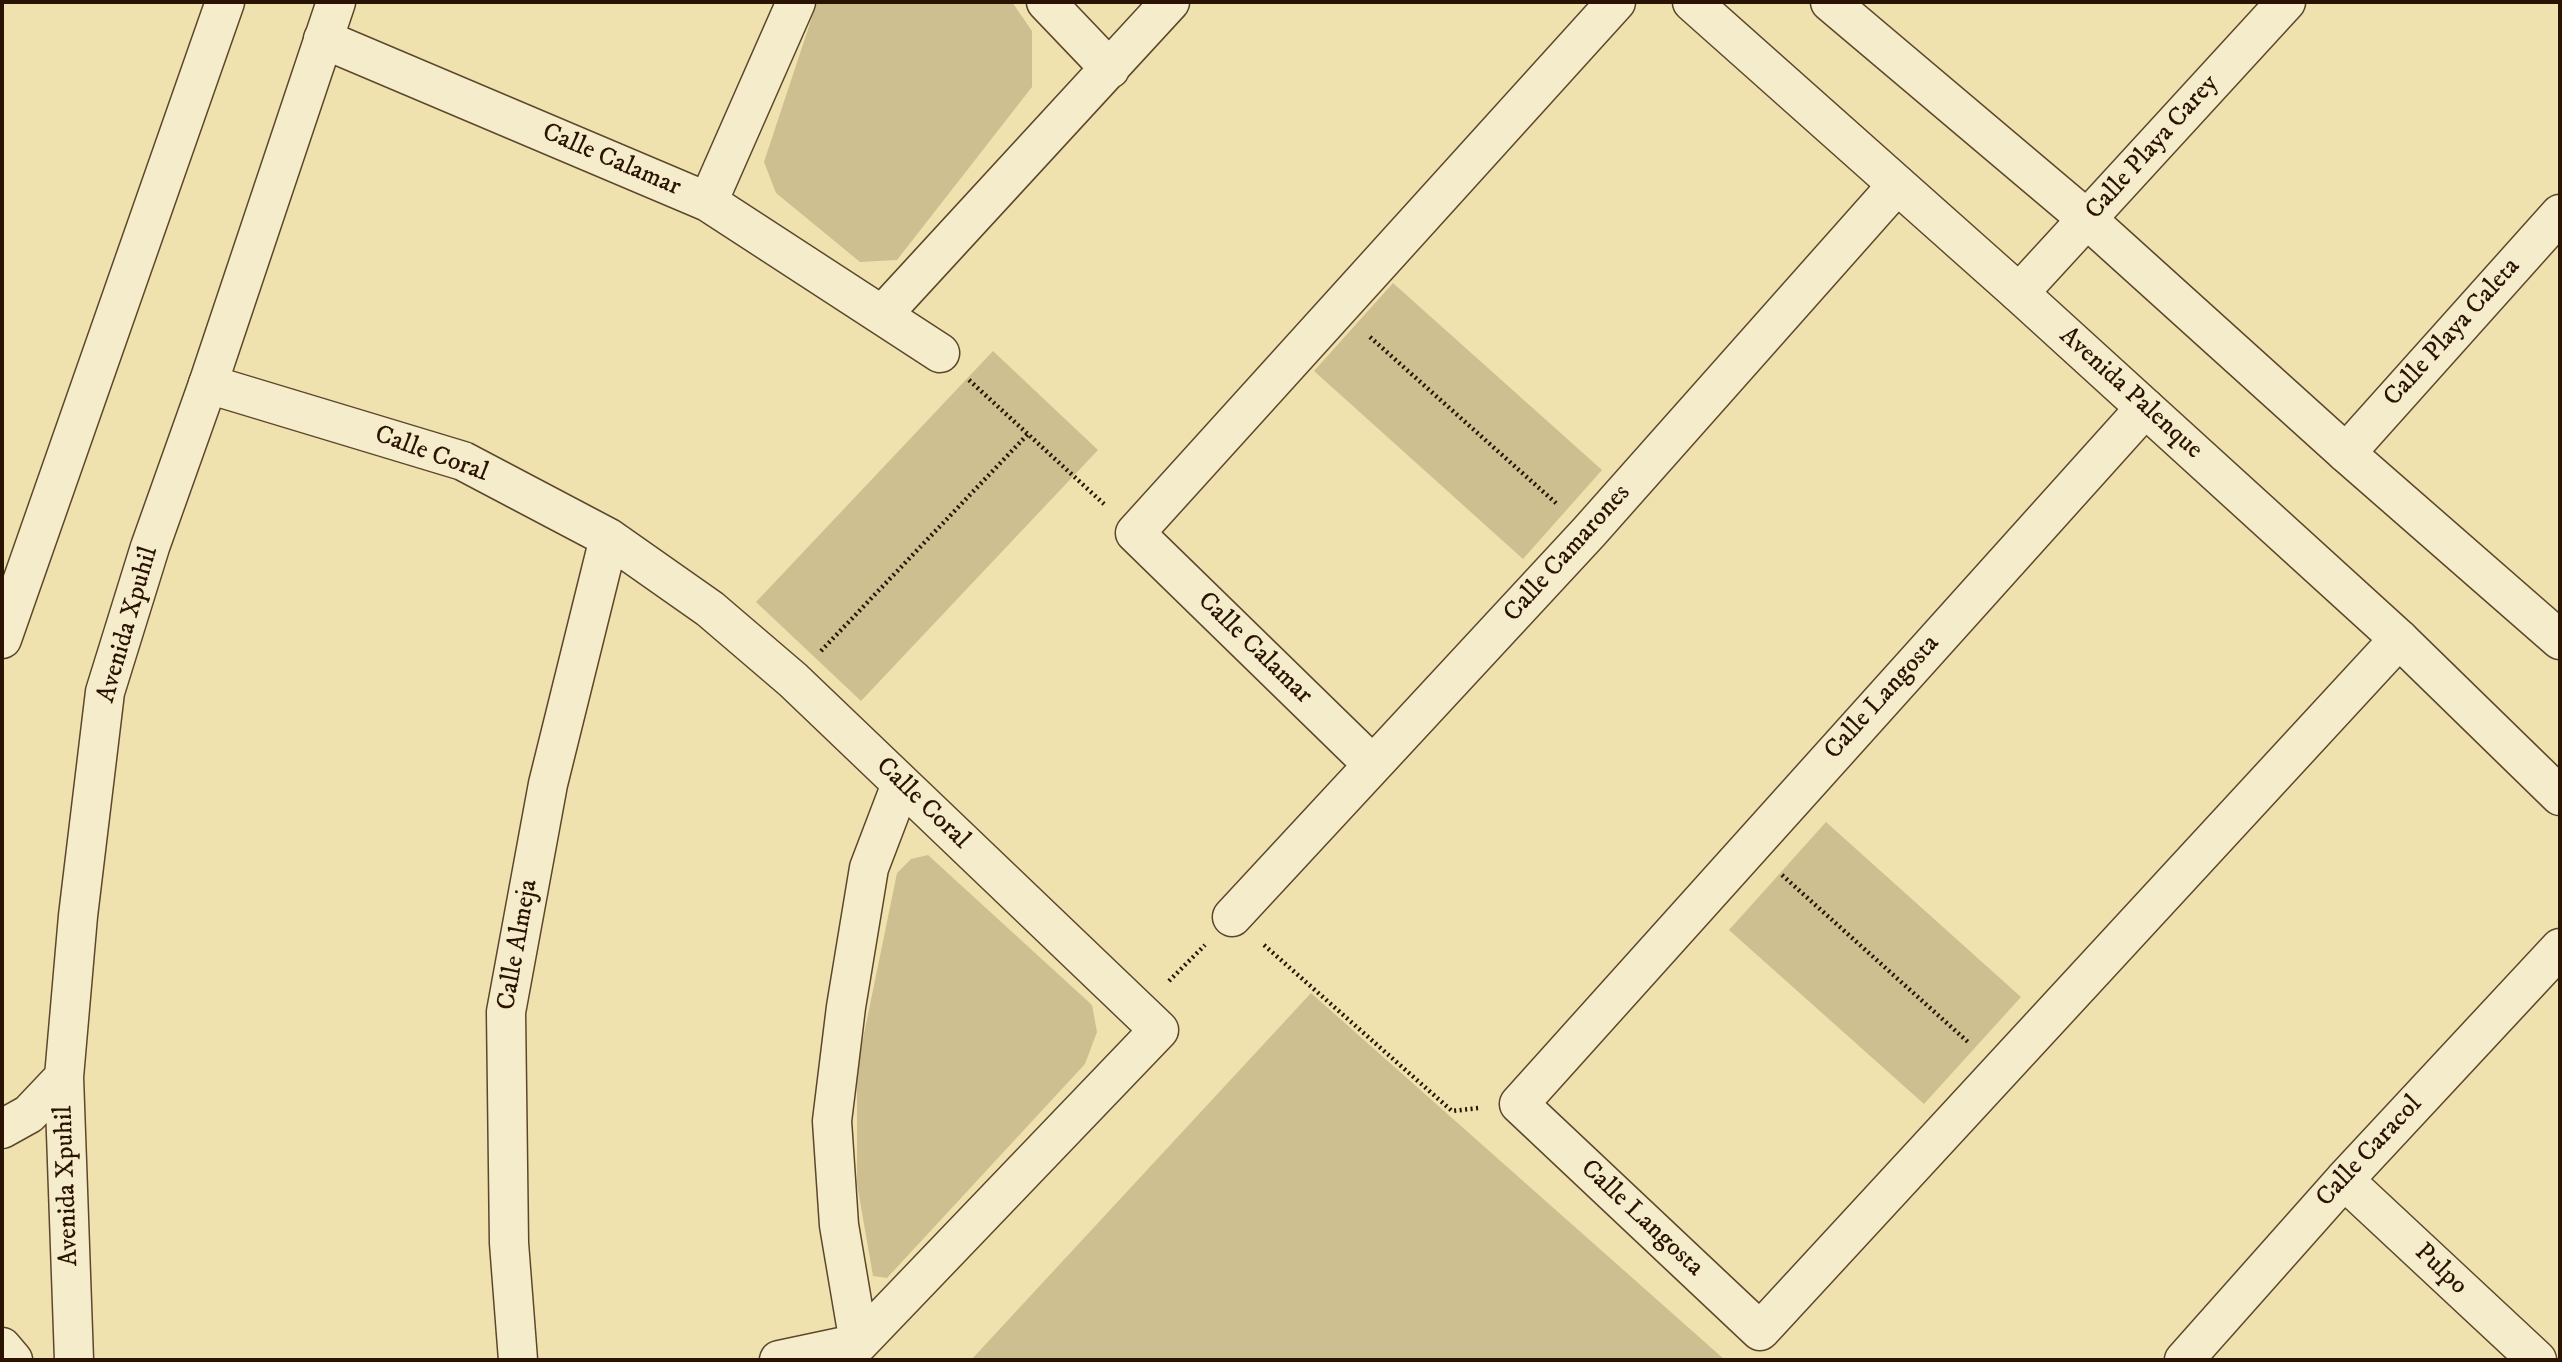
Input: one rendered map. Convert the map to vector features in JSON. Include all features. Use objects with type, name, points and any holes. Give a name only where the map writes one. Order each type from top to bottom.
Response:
[{"type":"street","points":[[2,639],[225,2]]},
{"type":"street","name":"Avenida Xpuhil","points":[[74,1360],[64,1077],[78,916],[105,692],[150,547],[208,384],[336,2]]},
{"type":"street","points":[[708,202],[796,2]]},
{"type":"street","points":[[1046,2],[1110,69]]},
{"type":"street","points":[[881,315],[1170,2]]},
{"type":"street","points":[[1135,533],[1616,2]]},
{"type":"street","name":"Avenida Palenque","points":[[1692,2],[2019,293],[2399,639],[2560,796]]},
{"type":"street","points":[[1830,2],[2088,220],[2346,453],[2560,640]]},
{"type":"street","name":"Calle Playa Carey","points":[[2019,293],[2286,2]]},
{"type":"street","name":"Calle Calamar","points":[[323,39],[708,202],[940,353]]},
{"type":"street","name":"Calle Camarones","points":[[1232,917],[1589,532],[1897,185]]},
{"type":"street","name":"Calle Playa Caleta","points":[[2346,453],[2560,214]]},
{"type":"street","name":"Calle Coral","points":[[208,384],[463,461],[609,538],[710,609],[793,680],[1159,1030],[859,1343]]},
{"type":"street","name":"Calle Langosta","points":[[2145,408],[1518,1104],[1760,1331],[2399,639]]},
{"type":"street","name":"Calle Calamar","points":[[1135,533],[1373,765]]},
{"type":"street","name":"Calle Almeja","points":[[518,1360],[509,1243],[506,1013],[548,784],[609,538]]},
{"type":"street","points":[[779,1360],[859,1343],[839,1225],[832,1121],[846,1007],[869,868],[901,784]]},
{"type":"street","name":"Calle Caracol","points":[[2184,1360],[2344,1180],[2560,947]]},
{"type":"street","points":[[2,1129],[29,1114],[64,1077]]},
{"type":"street","name":"Pulpo","points":[[2344,1180],[2536,1360]]},
{"type":"street","points":[[2,1348],[13,1360]]},
{"type":"path","points":[[1338,309],[1589,532]]},
{"type":"path","points":[[940,353],[1135,533]]},
{"type":"path","points":[[793,680],[1028,434]]},
{"type":"path","points":[[1750,846],[2000,1071]]},
{"type":"path","points":[[1139,1012],[1232,917],[1452,1111],[1518,1104]]},
{"type":"shaded area","points":[[817,2],[1012,2],[1032,31],[1032,87],[897,260],[860,262],[776,193],[764,162]]},
{"type":"shaded area","points":[[1393,283],[1602,470],[1523,559],[1314,371]]},
{"type":"shaded area","points":[[993,351],[1098,450],[861,701],[756,602]]},
{"type":"shaded area","points":[[1826,822],[2021,997],[1924,1104],[1729,930]]},
{"type":"shaded area","points":[[928,855],[1092,1005],[1097,1032],[1085,1064],[887,1278],[873,1276],[857,1184],[857,1068],[897,873],[911,859]]},
{"type":"shaded area","points":[[1311,993],[1725,1360],[971,1360]]}]
